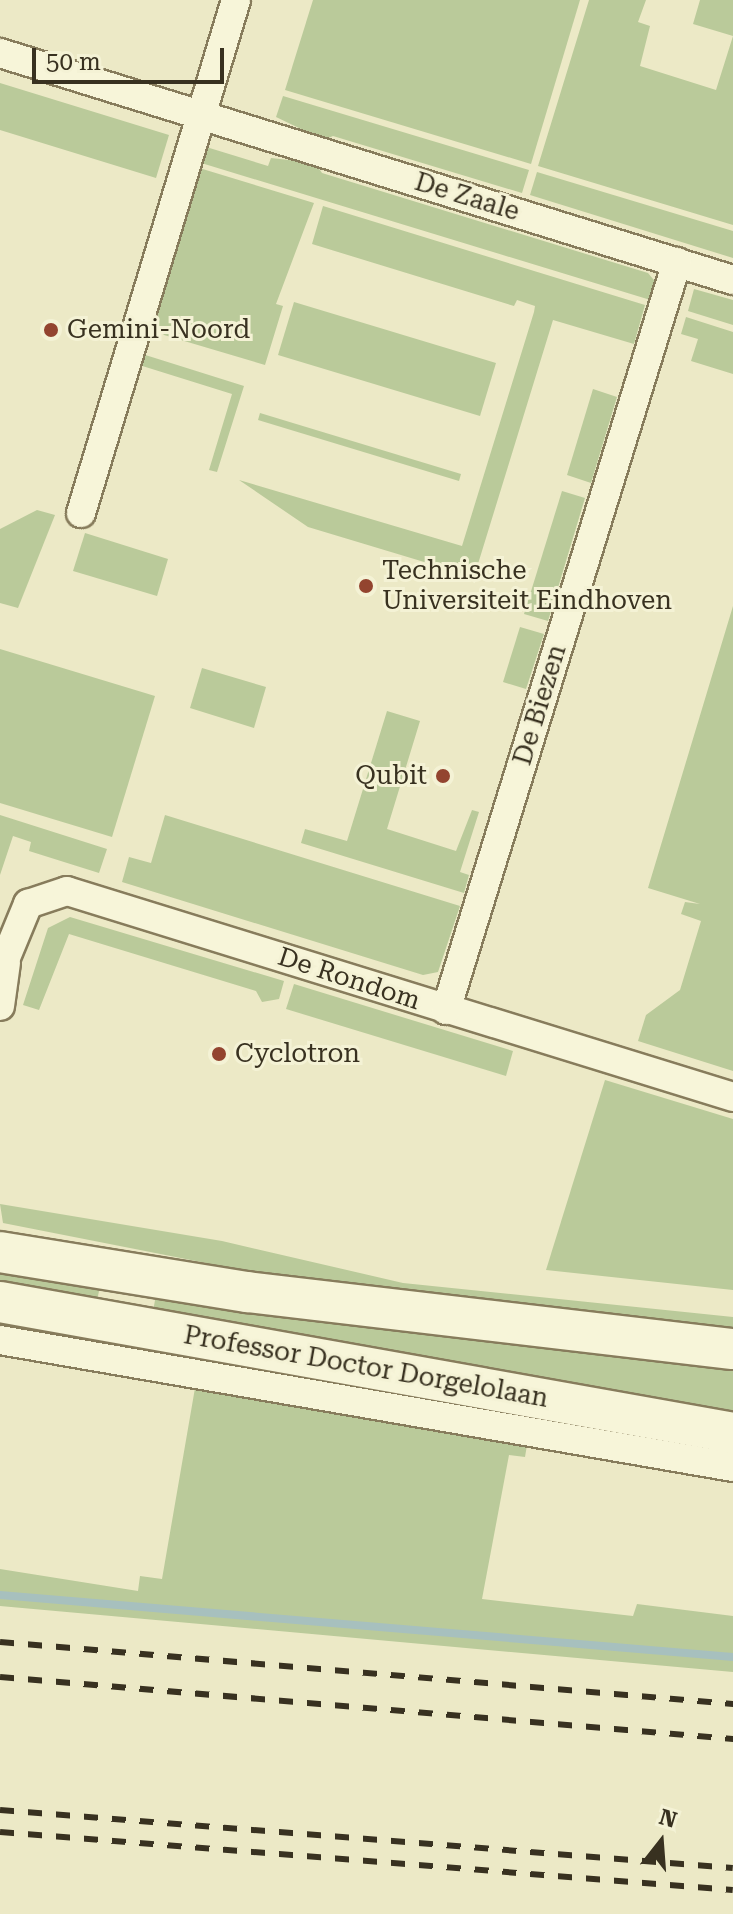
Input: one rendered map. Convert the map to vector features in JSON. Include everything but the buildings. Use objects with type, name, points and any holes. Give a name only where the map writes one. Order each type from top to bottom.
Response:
[{"type":"main road","name":"Professor Doctor Dorgelolaan","points":[[0,1252],[262,1294],[733,1349]]},
{"type":"main road","name":"Professor Doctor Dorgelolaan","points":[[0,1302],[733,1433]]},
{"type":"street","points":[[81,513],[236,0]]},
{"type":"street","name":"De Zaale","points":[[0,53],[733,280]]},
{"type":"street","name":"De Biezen","points":[[446,1010],[677,262]]},
{"type":"street","name":"De Rondom","points":[[0,1006],[3,967],[28,904],[67,891],[733,1097]]},
{"type":"street","name":"Professor Doctor Dorgelolaan","points":[[0,1340],[733,1467]]},
{"type":"green space","points":[[313,0],[580,0],[531,164],[285,90]]},
{"type":"green space","points":[[589,0],[646,0],[638,22],[650,26],[640,66],[716,90],[733,36],[733,225],[538,166]]},
{"type":"green space","points":[[700,0],[733,0],[733,36],[693,24]]},
{"type":"green space","points":[[0,83],[169,135],[156,178],[0,130]]},
{"type":"green space","points":[[283,96],[529,170],[522,193],[333,136],[324,140],[276,117]]},
{"type":"green space","points":[[203,146],[268,166],[271,158],[315,163],[322,173],[648,273],[658,285],[657,302],[198,162]]},
{"type":"green space","points":[[196,167],[314,203],[276,304],[283,306],[265,365],[164,335],[154,324]]},
{"type":"green space","points":[[537,172],[733,231],[733,258],[530,195]]},
{"type":"green space","points":[[323,206],[645,305],[634,344],[553,320],[474,577],[308,527],[239,480],[462,546],[534,312],[535,306],[517,300],[514,306],[312,244]]},
{"type":"green space","points":[[694,289],[733,300],[733,325],[688,311]]},
{"type":"green space","points":[[294,302],[496,363],[480,416],[278,355]]},
{"type":"green space","points":[[686,317],[733,332],[733,374],[691,361],[698,339],[681,334]]},
{"type":"green space","points":[[139,353],[244,386],[217,472],[209,470],[232,394],[136,364]]},
{"type":"green space","points":[[593,389],[617,397],[591,483],[567,475]]},
{"type":"green space","points":[[260,413],[461,474],[459,481],[258,420]]},
{"type":"green space","points":[[562,491],[585,498],[548,621],[524,614]]},
{"type":"green space","points":[[37,510],[55,515],[18,608],[0,603],[0,529]]},
{"type":"green space","points":[[85,533],[168,559],[157,596],[73,571]]},
{"type":"green space","points":[[733,606],[733,1071],[638,1041],[646,1015],[680,990],[701,921],[681,914],[685,902],[700,904],[648,888]]},
{"type":"green space","points":[[520,627],[544,634],[526,689],[503,682]]},
{"type":"green space","points":[[0,649],[155,696],[112,837],[0,803]]},
{"type":"green space","points":[[202,668],[266,687],[254,728],[190,708]]},
{"type":"green space","points":[[387,711],[420,721],[387,829],[456,851],[472,810],[479,812],[460,872],[469,875],[464,893],[301,843],[305,829],[347,841]]},
{"type":"green space","points":[[0,815],[107,849],[99,873],[29,851],[31,842],[13,836],[0,875]]},
{"type":"green space","points":[[165,815],[460,906],[438,972],[423,975],[122,882],[129,857],[151,863]]},
{"type":"green space","points":[[70,917],[284,981],[279,999],[262,1002],[256,991],[69,934],[39,1010],[23,1005],[48,928]]},
{"type":"green space","points":[[294,984],[513,1051],[506,1076],[286,1009]]},
{"type":"green space","points":[[605,1080],[733,1119],[733,1290],[546,1270]]},
{"type":"green space","points":[[0,1204],[222,1241],[403,1283],[733,1317],[733,1339],[404,1302],[3,1223]]},
{"type":"green space","points":[[0,1265],[100,1286],[97,1301],[0,1288]]},
{"type":"green space","points":[[156,1295],[733,1362],[733,1419],[153,1311]]},
{"type":"green space","points":[[195,1388],[527,1445],[525,1457],[509,1455],[482,1599],[633,1616],[637,1604],[733,1616],[733,1672],[0,1606],[0,1569],[138,1591],[140,1576],[162,1579]]},
{"type":"waterway","points":[[0,1595],[733,1657]]},
{"type":"railway","points":[[0,1642],[733,1704]]},
{"type":"railway","points":[[0,1677],[733,1739]]},
{"type":"railway","points":[[0,1810],[733,1868]]},
{"type":"railway","points":[[0,1832],[733,1890]]},
{"type":"place","name":"Gemini-Noord","points":[[51,330]]},
{"type":"place","name":"Technische Universiteit Eindhoven","points":[[366,586]]},
{"type":"place","name":"Qubit","points":[[443,776]]},
{"type":"place","name":"Cyclotron","points":[[219,1054]]}]
